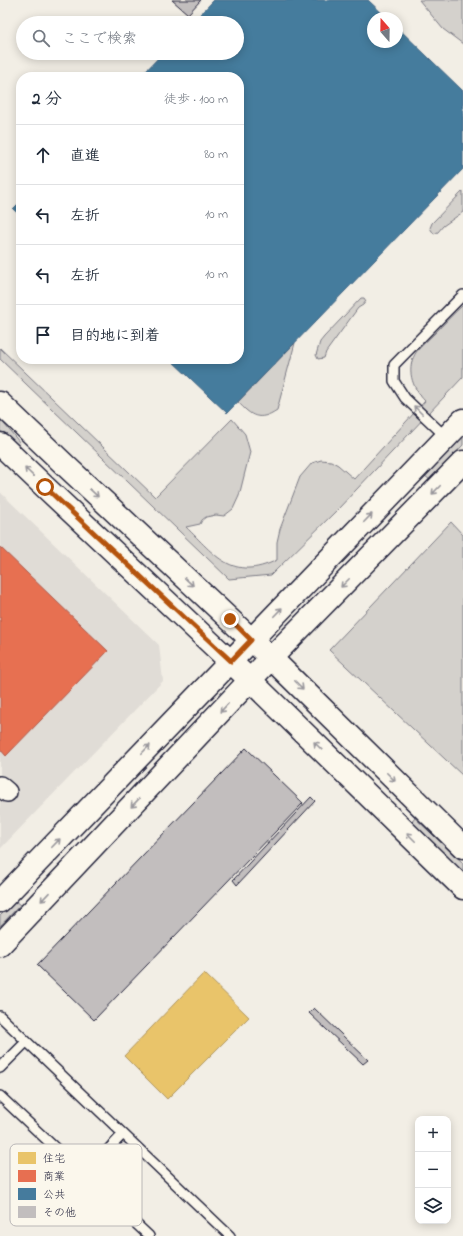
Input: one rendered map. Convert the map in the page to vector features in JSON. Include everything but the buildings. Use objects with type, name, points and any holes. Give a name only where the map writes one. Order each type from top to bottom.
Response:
[{"type":"street","points":[[0,403],[271,658],[463,847]]},
{"type":"street","points":[[0,901],[463,420]]},
{"type":"street","points":[[0,444],[231,661],[463,888]]},
{"type":"street","points":[[0,945],[271,658],[463,462]]},
{"type":"lane","points":[[446,437],[405,398],[394,381],[394,365],[463,295]]},
{"type":"lane","points":[[0,1016],[133,1144]]},
{"type":"lane","points":[[0,1068],[26,1042]]},
{"type":"lane","points":[[0,1096],[51,1144]]},
{"type":"lane","points":[[113,1144],[123,1134]]},
{"type":"lane","points":[[142,1152],[230,1236]]},
{"type":"lane","points":[[138,1226],[149,1236]]},
{"type":"shaded area","points":[[419,0],[463,0],[463,44],[443,29]]},
{"type":"shaded area","points":[[463,191],[463,212],[434,234],[430,228],[432,223]]},
{"type":"shaded area","points":[[361,298],[364,298],[366,301],[358,308],[326,352],[324,358],[318,359],[316,355],[320,342]]},
{"type":"shaded area","points":[[463,305],[463,377],[338,509],[271,575],[229,579],[0,359],[0,348],[155,497],[232,419],[245,434],[250,452],[239,496],[233,509],[224,516],[216,515],[206,517],[200,524],[186,527],[216,556],[236,567],[248,568],[261,566],[277,560],[277,542],[280,529],[300,477],[312,463],[321,460],[331,461],[354,479],[425,401],[420,396],[414,384],[411,371],[413,357]]},
{"type":"shaded area","points":[[295,343],[277,410],[265,416],[256,416],[251,414],[238,402]]},
{"type":"shaded area","points":[[0,419],[20,443],[17,447],[0,431]]},
{"type":"shaded area","points":[[463,434],[463,445],[430,480],[424,475]]},
{"type":"shaded area","points":[[0,492],[159,645],[163,681],[0,849]]},
{"type":"shaded area","points":[[451,522],[463,535],[463,776],[329,650]]},
{"type":"shaded area","points":[[415,818],[463,863],[463,872],[411,823]]},
{"type":"shaded area","points":[[15,901],[20,905],[0,926],[0,916]]},
{"type":"route","points":[[45,487],[231,661],[251,640],[230,619]]}]
